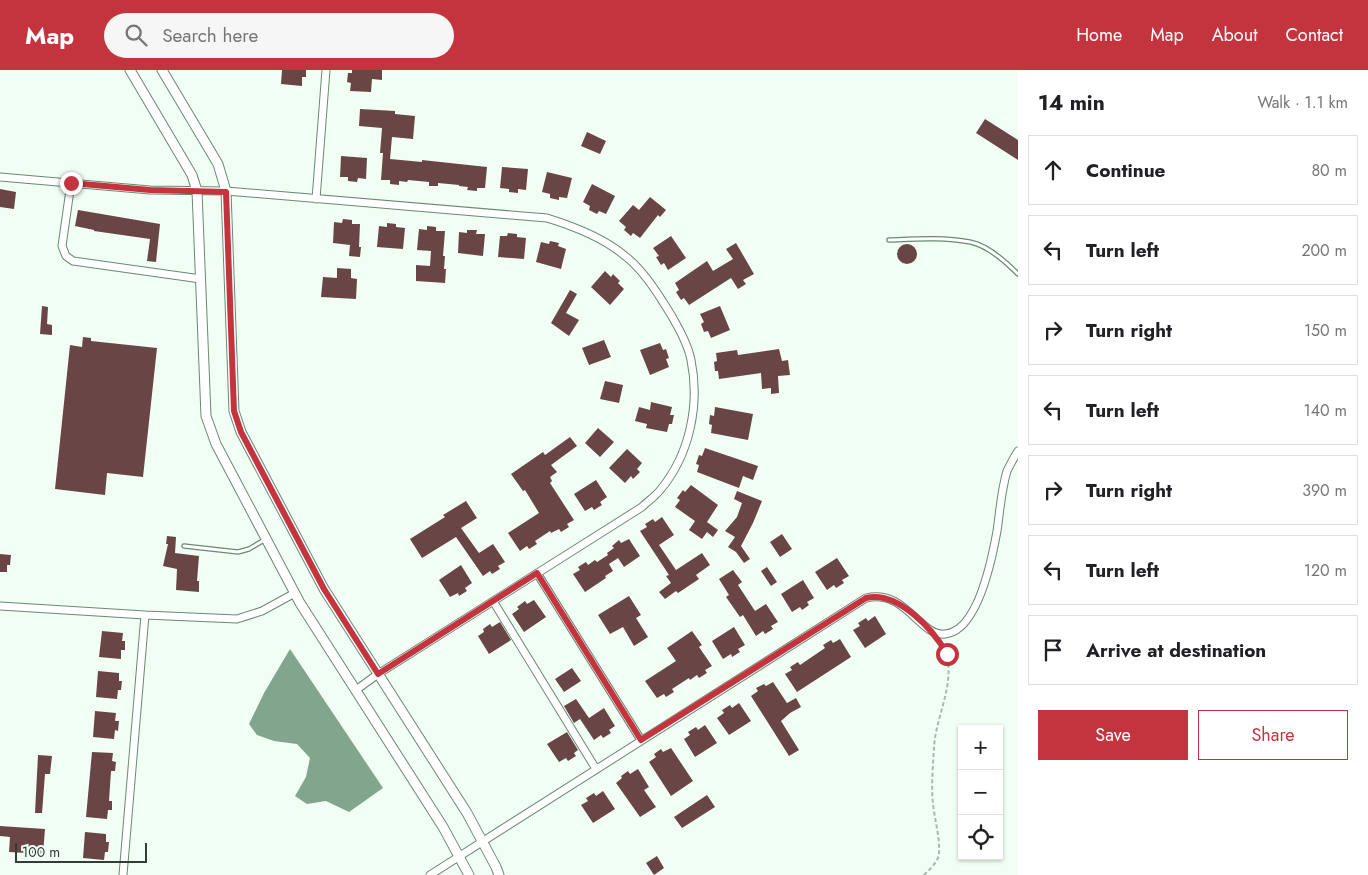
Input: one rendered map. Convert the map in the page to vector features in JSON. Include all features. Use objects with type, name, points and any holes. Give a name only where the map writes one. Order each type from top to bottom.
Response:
[{"type":"street","points":[[130,70],[192,175],[197,190],[206,416],[216,444],[295,593],[443,827],[469,875]]},
{"type":"street","points":[[162,70],[218,164],[226,192],[234,411],[241,432],[324,589],[467,813],[496,867],[498,875]]},
{"type":"street","points":[[316,199],[326,70]]},
{"type":"street","points":[[0,177],[150,190],[226,192],[547,218],[570,225],[625,256],[651,283],[674,318],[691,359],[695,394],[690,432],[680,461],[661,490],[642,507],[378,674],[356,690]]},
{"type":"street","points":[[71,183],[62,246],[66,256],[73,261],[201,280]]},
{"type":"street","points":[[430,875],[866,598],[876,596],[891,600],[911,612],[931,632],[944,635],[957,630],[968,620],[979,597],[990,564],[1008,470],[1018,451]]},
{"type":"street","points":[[537,573],[641,740]]},
{"type":"street","points":[[0,606],[237,619],[262,611],[295,593]]},
{"type":"street","points":[[493,601],[596,769]]},
{"type":"street","points":[[123,875],[146,615]]},
{"type":"lane","points":[[888,240],[932,239],[972,242],[1003,259],[1018,274]]},
{"type":"lane","points":[[184,546],[238,552],[266,539]]},
{"type":"path","points":[[924,875],[939,856],[938,833],[933,802],[934,744],[949,671],[947,654],[931,632]]},
{"type":"shaded area","points":[[290,649],[383,788],[349,812],[326,801],[307,804],[295,796],[306,777],[310,758],[297,744],[274,741],[257,735],[249,724],[264,693]]},
{"type":"building","points":[[282,70],[306,70],[306,77],[302,77],[302,86],[281,84]]},
{"type":"building","points":[[352,70],[382,70],[382,80],[372,79],[371,92],[350,91],[351,83],[347,82],[348,73],[352,73]]},
{"type":"building","points":[[360,109],[395,111],[395,114],[415,116],[413,139],[392,137],[390,159],[422,162],[422,160],[487,167],[485,188],[477,188],[477,191],[467,190],[468,187],[459,185],[438,183],[438,186],[429,186],[429,182],[408,180],[407,182],[399,181],[399,185],[390,184],[390,180],[381,180],[383,153],[380,153],[382,128],[359,126]]},
{"type":"building","points":[[985,119],[1018,140],[1018,160],[976,133]]},
{"type":"building","points":[[587,132],[606,141],[600,154],[581,146]]},
{"type":"building","points":[[341,156],[367,158],[366,179],[358,178],[357,182],[348,181],[348,177],[340,177]]},
{"type":"building","points":[[502,167],[528,169],[526,190],[518,189],[518,193],[500,188]]},
{"type":"building","points":[[547,172],[572,178],[567,198],[559,197],[559,200],[550,198],[550,194],[542,192]]},
{"type":"building","points":[[592,184],[615,196],[606,214],[599,211],[597,214],[589,210],[590,206],[583,202]]},
{"type":"building","points":[[0,189],[16,192],[14,209],[0,207]]},
{"type":"building","points":[[650,197],[666,210],[660,217],[658,215],[640,238],[633,233],[631,236],[624,230],[626,227],[619,221],[633,205],[639,210]]},
{"type":"building","points":[[78,210],[160,224],[156,262],[147,261],[150,239],[94,231],[75,226]]},
{"type":"building","points":[[343,219],[352,220],[352,224],[360,224],[360,257],[349,256],[350,245],[333,243],[334,222],[342,223]]},
{"type":"building","points":[[387,223],[405,228],[403,249],[377,247],[379,226],[387,227]]},
{"type":"building","points":[[427,226],[436,227],[436,231],[445,231],[443,256],[445,256],[444,269],[446,269],[445,283],[416,281],[416,265],[430,266],[431,251],[417,250],[419,229],[427,230]]},
{"type":"building","points":[[467,230],[477,230],[476,234],[485,234],[483,256],[458,253],[459,232],[467,233]]},
{"type":"building","points":[[508,233],[526,238],[524,259],[498,257],[500,236],[507,236]]},
{"type":"building","points":[[671,236],[686,258],[668,270],[664,263],[661,265],[656,257],[659,256],[653,248]]},
{"type":"building","points":[[550,241],[559,243],[558,246],[566,249],[561,269],[536,262],[541,242],[549,244]]},
{"type":"building","points":[[736,243],[754,274],[743,280],[746,284],[738,289],[731,278],[689,305],[684,298],[681,300],[676,292],[679,290],[675,283],[707,261],[713,271],[733,259],[726,249]]},
{"type":"building","points":[[907,244],[914,247],[917,254],[914,261],[907,264],[900,261],[897,254],[900,247]]},
{"type":"building","points":[[337,268],[351,269],[351,278],[357,279],[356,299],[321,297],[323,277],[337,278]]},
{"type":"building","points":[[605,271],[611,277],[613,274],[620,281],[618,283],[624,289],[610,305],[591,287]]},
{"type":"building","points":[[570,290],[577,294],[566,313],[579,320],[569,336],[551,323]]},
{"type":"building","points":[[42,306],[48,307],[47,324],[52,325],[52,335],[40,334]]},
{"type":"building","points":[[720,306],[730,330],[711,338],[708,331],[704,332],[701,324],[704,322],[700,314]]},
{"type":"building","points":[[83,337],[91,338],[91,341],[157,348],[143,477],[107,473],[105,495],[55,489],[70,345],[82,347]]},
{"type":"building","points":[[604,340],[611,357],[589,365],[582,348]]},
{"type":"building","points":[[660,343],[663,350],[666,349],[669,358],[666,359],[669,367],[650,375],[640,350]]},
{"type":"building","points":[[779,349],[782,361],[788,360],[790,375],[778,376],[779,393],[771,394],[771,388],[762,389],[761,373],[719,379],[718,371],[715,371],[716,353],[737,350],[738,355]]},
{"type":"building","points":[[605,381],[623,385],[619,403],[600,399]]},
{"type":"building","points":[[651,402],[672,407],[670,415],[674,415],[672,424],[669,424],[667,432],[646,428],[647,424],[635,421],[639,407],[650,410]]},
{"type":"building","points":[[715,407],[753,414],[748,440],[711,433],[710,415],[714,416]]},
{"type":"building","points":[[598,428],[614,442],[600,457],[585,443]]},
{"type":"building","points":[[570,437],[577,446],[551,465],[557,472],[550,477],[552,481],[550,483],[574,520],[567,524],[569,527],[561,532],[559,529],[551,533],[550,531],[535,541],[537,544],[529,549],[527,546],[520,551],[508,533],[539,513],[525,490],[523,491],[511,474],[543,452],[545,455]]},
{"type":"building","points":[[705,448],[758,466],[753,480],[743,476],[739,488],[697,472],[699,465],[696,464],[699,455],[702,456]]},
{"type":"building","points":[[627,449],[642,463],[637,469],[640,472],[633,479],[631,476],[625,483],[609,468]]},
{"type":"building","points":[[596,480],[607,497],[600,502],[602,505],[594,510],[592,507],[585,511],[574,494]]},
{"type":"building","points":[[691,485],[718,505],[707,522],[718,530],[713,537],[707,532],[702,539],[689,530],[695,521],[675,507],[680,500],[677,498],[683,490],[685,492]]},
{"type":"building","points":[[737,491],[762,501],[741,546],[750,559],[744,563],[736,552],[728,547],[735,537],[725,531],[737,517],[742,503],[734,499]]},
{"type":"building","points":[[466,501],[477,518],[461,528],[479,553],[493,544],[505,562],[498,566],[500,569],[492,574],[490,571],[483,576],[456,537],[422,558],[410,539]]},
{"type":"building","points":[[662,517],[674,535],[659,545],[676,570],[702,553],[710,565],[696,575],[699,579],[665,599],[659,592],[671,583],[666,576],[669,575],[640,531],[647,527],[645,524],[653,519],[655,522]]},
{"type":"building","points":[[782,534],[792,549],[780,557],[770,542]]},
{"type":"building","points":[[167,536],[176,537],[175,553],[199,556],[197,581],[199,581],[199,592],[176,590],[177,569],[163,566],[168,544],[166,544]]},
{"type":"building","points":[[629,539],[640,556],[624,567],[618,558],[609,564],[613,571],[585,592],[573,574],[580,570],[578,567],[586,562],[588,565],[595,560],[597,562],[608,555],[607,553],[614,548],[612,546],[619,540],[621,543]]},
{"type":"building","points":[[0,554],[11,555],[10,565],[7,565],[7,572],[0,572]]},
{"type":"building","points":[[837,558],[849,576],[842,580],[844,583],[836,588],[834,585],[827,590],[815,572]]},
{"type":"building","points":[[461,565],[472,583],[465,588],[467,591],[459,596],[458,593],[450,597],[439,580]]},
{"type":"building","points":[[767,567],[777,582],[771,586],[761,571]]},
{"type":"building","points":[[733,570],[742,582],[738,585],[755,611],[766,604],[778,622],[771,626],[773,629],[765,634],[763,631],[756,636],[743,615],[740,617],[726,597],[729,595],[719,579]]},
{"type":"building","points":[[803,580],[814,598],[807,602],[809,605],[802,610],[800,607],[792,612],[781,594]]},
{"type":"building","points":[[629,596],[641,615],[636,618],[648,637],[634,646],[623,627],[610,634],[598,615]]},
{"type":"building","points":[[534,600],[546,617],[524,632],[512,614],[525,601],[527,604]]},
{"type":"building","points":[[875,616],[886,634],[865,648],[853,630],[860,626],[858,623],[866,618],[868,621]]},
{"type":"building","points":[[500,622],[511,640],[489,654],[478,636],[490,624],[492,627]]},
{"type":"building","points":[[734,627],[745,645],[738,649],[740,652],[732,657],[731,654],[723,659],[712,641]]},
{"type":"building","points":[[102,631],[123,633],[122,641],[125,641],[125,650],[121,650],[121,659],[99,657]]},
{"type":"building","points":[[692,631],[702,645],[699,647],[712,666],[705,670],[707,673],[699,678],[697,675],[690,680],[689,678],[672,689],[674,692],[666,697],[664,694],[657,698],[645,681],[676,661],[667,648]]},
{"type":"building","points":[[840,639],[851,657],[797,692],[785,674],[792,670],[790,667],[798,662],[800,665],[825,648],[823,645],[831,640],[833,643]]},
{"type":"building","points":[[572,668],[581,681],[564,692],[555,679]]},
{"type":"building","points":[[98,671],[119,673],[119,681],[122,681],[117,699],[96,697]]},
{"type":"building","points":[[773,682],[787,703],[796,698],[801,707],[781,721],[799,750],[789,756],[751,696],[758,691],[756,688]]},
{"type":"building","points":[[576,699],[589,718],[604,708],[615,726],[609,730],[611,733],[603,738],[601,735],[594,740],[580,719],[574,723],[564,706]]},
{"type":"building","points":[[739,703],[751,721],[729,735],[717,718],[724,713],[722,710],[730,705],[732,708]]},
{"type":"building","points":[[95,711],[116,713],[115,721],[119,721],[118,731],[115,730],[114,739],[93,737]]},
{"type":"building","points":[[705,725],[717,743],[695,757],[684,739],[690,735],[688,732],[696,727],[698,730]]},
{"type":"building","points":[[567,732],[578,750],[574,753],[576,756],[568,761],[566,758],[559,762],[547,744]]},
{"type":"building","points":[[671,748],[693,781],[671,796],[649,762],[656,757],[654,754],[661,749],[663,752]]},
{"type":"building","points":[[92,752],[113,753],[112,761],[116,762],[115,771],[111,771],[109,801],[112,801],[112,810],[108,810],[107,819],[86,817]]},
{"type":"building","points":[[38,755],[52,756],[50,774],[45,774],[42,813],[35,813]]},
{"type":"building","points":[[638,769],[649,787],[644,790],[656,807],[640,817],[616,783],[628,771],[630,774]]},
{"type":"building","points":[[603,791],[615,809],[593,823],[581,805],[588,801],[586,798],[594,793],[596,796]]},
{"type":"building","points":[[707,795],[715,807],[682,828],[674,817]]},
{"type":"building","points":[[0,826],[45,829],[43,854],[9,852],[10,837],[0,836]]},
{"type":"building","points":[[85,832],[106,834],[106,842],[109,842],[108,852],[105,852],[104,860],[83,858]]},
{"type":"building","points":[[657,856],[664,868],[654,875],[646,863]]},
{"type":"route","points":[[71,183],[150,190],[226,192],[234,411],[241,432],[324,589],[378,674],[537,573],[641,740],[866,598],[876,596],[891,600],[911,612],[931,632],[947,654]]}]
